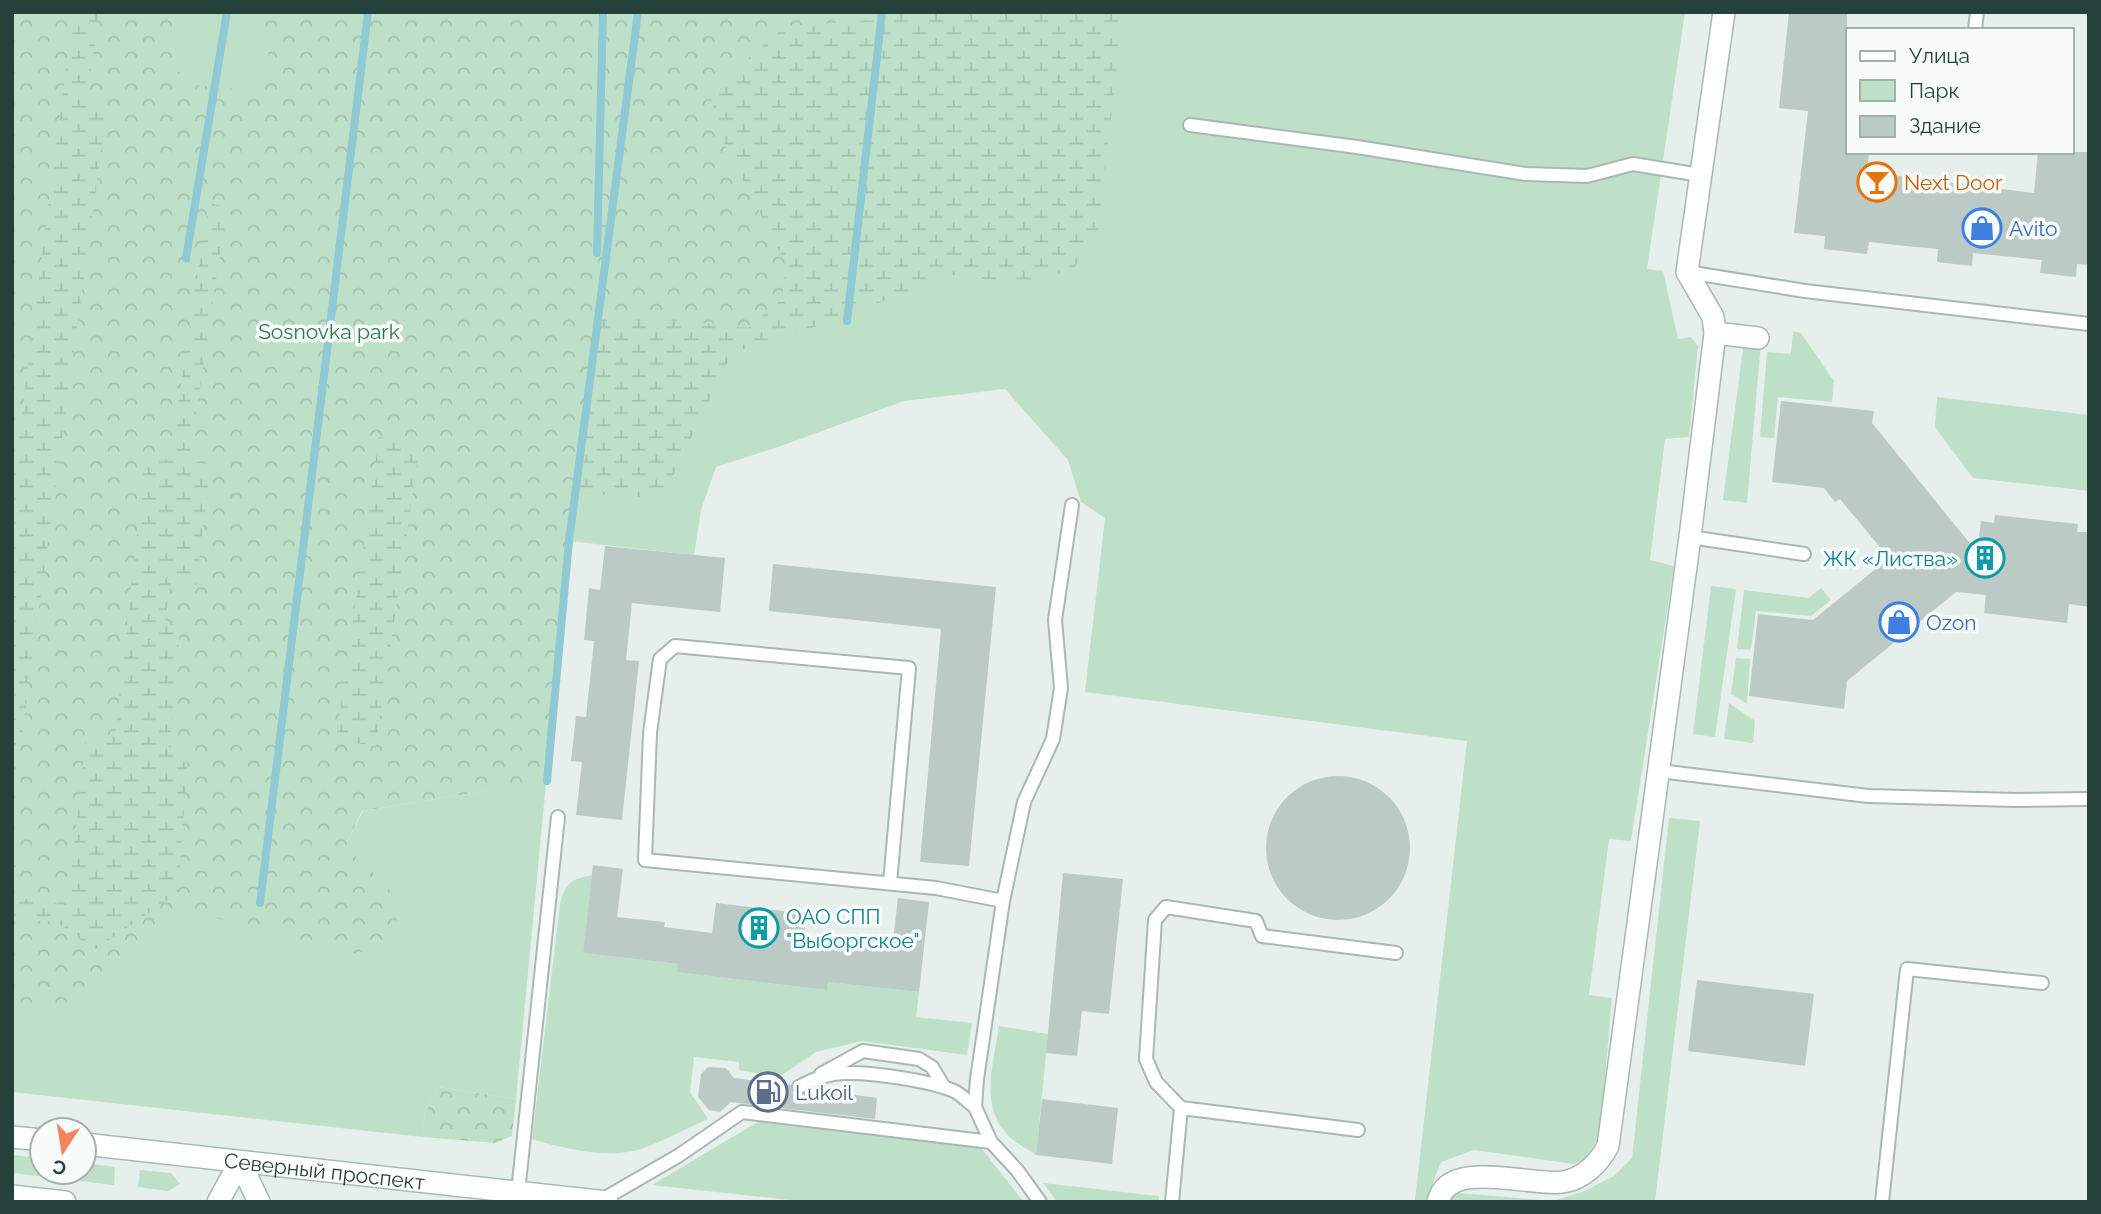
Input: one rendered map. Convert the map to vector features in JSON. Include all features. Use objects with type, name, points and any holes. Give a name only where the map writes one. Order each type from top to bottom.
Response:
[{"type":"street","points":[[1438,1202],[1440,1194],[1450,1182],[1469,1177],[1562,1182],[1581,1176],[1601,1158],[1608,1146],[1715,333],[1713,317],[1687,272],[1724,12]]},
{"type":"street","points":[[1715,333],[1761,338]]},
{"type":"street","name":"Северный проспект","points":[[98,1146],[604,1201]]},
{"type":"street","points":[[218,1202],[240,1162]]},
{"type":"street","points":[[240,1162],[259,1202]]},
{"type":"street","points":[[12,1196],[65,1202]]},
{"type":"lane","points":[[1190,125],[1357,147],[1525,174],[1587,176],[1633,164],[1700,175]]},
{"type":"lane","points":[[1687,272],[1805,291],[2089,324]]},
{"type":"lane","points":[[975,1107],[1003,901],[1024,802],[1053,739],[1061,688],[1055,620],[1072,505]]},
{"type":"lane","points":[[1690,537],[1804,554]]},
{"type":"lane","points":[[890,883],[909,668],[675,646],[660,659],[650,733],[645,860],[936,888],[1003,901]]},
{"type":"lane","points":[[1659,771],[1868,796],[2089,799]]},
{"type":"lane","points":[[518,1192],[558,817]]},
{"type":"lane","points":[[1358,1130],[1181,1108],[1156,1082],[1146,1059],[1155,920],[1166,907],[1256,921],[1262,936],[1396,953]]},
{"type":"lane","points":[[1882,1202],[1907,969],[2042,983]]},
{"type":"lane","points":[[799,1087],[863,1051],[919,1059],[932,1067],[944,1087]]},
{"type":"lane","points":[[814,1078],[845,1073],[910,1080],[944,1087],[957,1093],[975,1107],[991,1142],[1017,1170],[1040,1202]]},
{"type":"lane","points":[[1172,1202],[1181,1108]]},
{"type":"lane","points":[[604,1201],[748,1109],[991,1142]]},
{"type":"green space","name":"Sosnovka park","points":[[12,12],[1685,12],[1647,269],[1663,271],[1678,339],[1691,337],[1698,346],[1689,437],[1665,439],[1650,560],[1674,566],[1631,841],[1609,839],[1589,995],[1612,998],[1600,1134],[1588,1157],[1574,1164],[1474,1150],[1441,1162],[1429,1201],[1415,1200],[1467,741],[1085,692],[1105,518],[1081,502],[1068,460],[1005,389],[904,401],[716,467],[701,510],[694,555],[569,541],[516,1099],[438,1087],[425,1113],[422,1137],[12,1092]],"holes":[[[208,745],[544,781],[363,811],[345,847]]]},
{"type":"green space","name":"Sosnovka park","points":[[12,12],[1123,12],[1098,230],[1074,268],[1029,285],[953,275],[814,327],[732,353],[668,486],[650,498],[576,493],[547,781],[362,811],[345,847],[388,886],[398,925],[383,948],[354,953],[188,911],[173,915],[61,1007],[12,1007]],"holes":[[[192,16],[259,21],[271,42],[259,91],[194,85],[172,66],[177,30]]]},
{"type":"green space","points":[[73,12],[99,13],[86,105],[107,108],[12,807],[12,492]]},
{"type":"green space","points":[[882,12],[1123,12],[1098,230],[1074,268],[1029,285],[953,275],[814,327],[732,353],[668,486],[650,498],[576,493],[598,321],[668,320],[748,328],[782,299],[786,264],[725,145],[709,92],[786,26],[881,20]]},
{"type":"green space","points":[[208,203],[227,207],[189,462],[211,464],[196,585],[171,582],[165,623],[180,628],[169,747],[188,750],[178,893],[94,950],[57,922],[12,919],[12,845],[18,845],[13,897],[68,905],[86,734],[115,736],[145,458],[170,460]]},
{"type":"green space","points":[[1793,331],[1801,333],[1834,381],[1832,402],[1778,397],[1774,438],[1760,437],[1767,352],[1791,354]]},
{"type":"green space","points":[[1744,341],[1761,342],[1747,503],[1723,500]]},
{"type":"green space","points":[[1937,397],[2089,415],[2089,491],[1973,478],[1935,427]]},
{"type":"green space","points":[[379,437],[420,443],[376,746],[336,740]]},
{"type":"green space","points":[[1711,586],[1736,589],[1715,737],[1693,734]]},
{"type":"green space","points":[[1821,588],[1831,600],[1811,616],[1756,611],[1751,650],[1737,649],[1744,590],[1809,598]]},
{"type":"green space","points":[[1736,658],[1750,659],[1747,704],[1731,694]]},
{"type":"green space","points":[[1729,703],[1755,721],[1753,743],[1724,739]]},
{"type":"green space","points":[[1669,818],[1700,821],[1655,1202],[1448,1202],[1459,1193],[1553,1201],[1582,1192],[1614,1176],[1632,1158]]},
{"type":"green space","points":[[592,875],[583,953],[678,964],[678,972],[826,990],[828,982],[919,992],[916,1017],[972,1023],[967,1055],[862,1041],[816,1052],[779,1077],[739,1070],[739,1062],[694,1057],[690,1092],[708,1119],[644,1148],[617,1153],[573,1149],[532,1139],[560,904],[570,883]]},
{"type":"green space","points":[[999,1026],[1048,1034],[1036,1155],[1008,1136],[997,1120],[993,1108],[992,1067]]},
{"type":"green space","points":[[438,1087],[516,1099],[512,1136],[495,1143],[422,1137],[425,1113]]},
{"type":"green space","points":[[761,1120],[981,1148],[1024,1202],[808,1202],[652,1185]]},
{"type":"green space","points":[[12,1155],[28,1157],[28,1175],[12,1173]]},
{"type":"green space","points":[[98,1165],[115,1167],[114,1185],[98,1183]]},
{"type":"green space","points":[[140,1170],[171,1173],[180,1184],[168,1191],[138,1187]]},
{"type":"green space","points":[[1043,1183],[1159,1196],[1158,1202],[1057,1202]]},
{"type":"building","points":[[1789,12],[1847,12],[1846,154],[1869,154],[1867,172],[2034,193],[2038,154],[2089,152],[2089,265],[2077,264],[2076,277],[2040,273],[2042,260],[1973,253],[1972,266],[1937,262],[1938,249],[1869,242],[1867,254],[1824,249],[1825,236],[1794,233],[1808,111],[1779,108]]},
{"type":"building","name":"ЖК «Листва»","points":[[1781,401],[1874,411],[1872,423],[1977,552],[1981,521],[1994,523],[1995,515],[2078,524],[2077,532],[2089,532],[2089,607],[2069,604],[2067,623],[1984,613],[1986,595],[1956,592],[1847,681],[1844,709],[1749,696],[1758,614],[1813,620],[1889,558],[1840,499],[1835,502],[1824,488],[1772,482]]},
{"type":"building","points":[[605,546],[725,558],[720,612],[632,603],[626,660],[639,661],[622,820],[576,815],[582,762],[571,761],[576,716],[586,717],[594,641],[584,640],[589,588],[600,590]]},
{"type":"building","points":[[773,564],[996,587],[969,866],[920,862],[941,629],[769,611]]},
{"type":"building","points":[[1338,776],[1366,781],[1389,797],[1405,820],[1410,848],[1405,876],[1389,899],[1366,915],[1338,920],[1310,915],[1287,899],[1271,876],[1266,848],[1271,820],[1287,797],[1310,781]]},
{"type":"building","name":"ОАО СПП \"Выборгское\"","points":[[593,865],[623,869],[617,917],[665,922],[664,927],[712,933],[716,903],[806,914],[803,944],[850,950],[851,945],[892,949],[898,898],[929,902],[919,992],[828,982],[827,990],[677,972],[678,964],[583,953]]},
{"type":"building","points":[[1063,873],[1123,879],[1109,1014],[1082,1011],[1077,1056],[1046,1053]]},
{"type":"building","points":[[1697,980],[1814,994],[1805,1066],[1688,1051]]},
{"type":"building","name":"Lukoil","points":[[708,1067],[726,1068],[734,1078],[791,1085],[792,1092],[798,1096],[815,1089],[877,1098],[875,1119],[731,1102],[720,1112],[709,1110],[698,1097],[701,1074]]},
{"type":"building","points":[[1042,1099],[1118,1108],[1112,1164],[1036,1155]]},
{"type":"waterway","points":[[186,258],[227,12]]},
{"type":"waterway","points":[[260,903],[368,12]]},
{"type":"waterway","points":[[597,253],[603,12]]},
{"type":"waterway","points":[[547,781],[569,541],[638,12]]},
{"type":"waterway","points":[[847,321],[882,12]]},
{"type":"place","name":"Next Door","points":[[1877,182]]},
{"type":"place","name":"Avito","points":[[1982,228]]},
{"type":"place","name":"ЖК «Листва»","points":[[1985,558]]},
{"type":"place","name":"Ozon","points":[[1899,622]]},
{"type":"place","name":"ОАО СПП \"Выборгское\"","points":[[759,928]]},
{"type":"place","name":"Lukoil","points":[[768,1092]]}]
